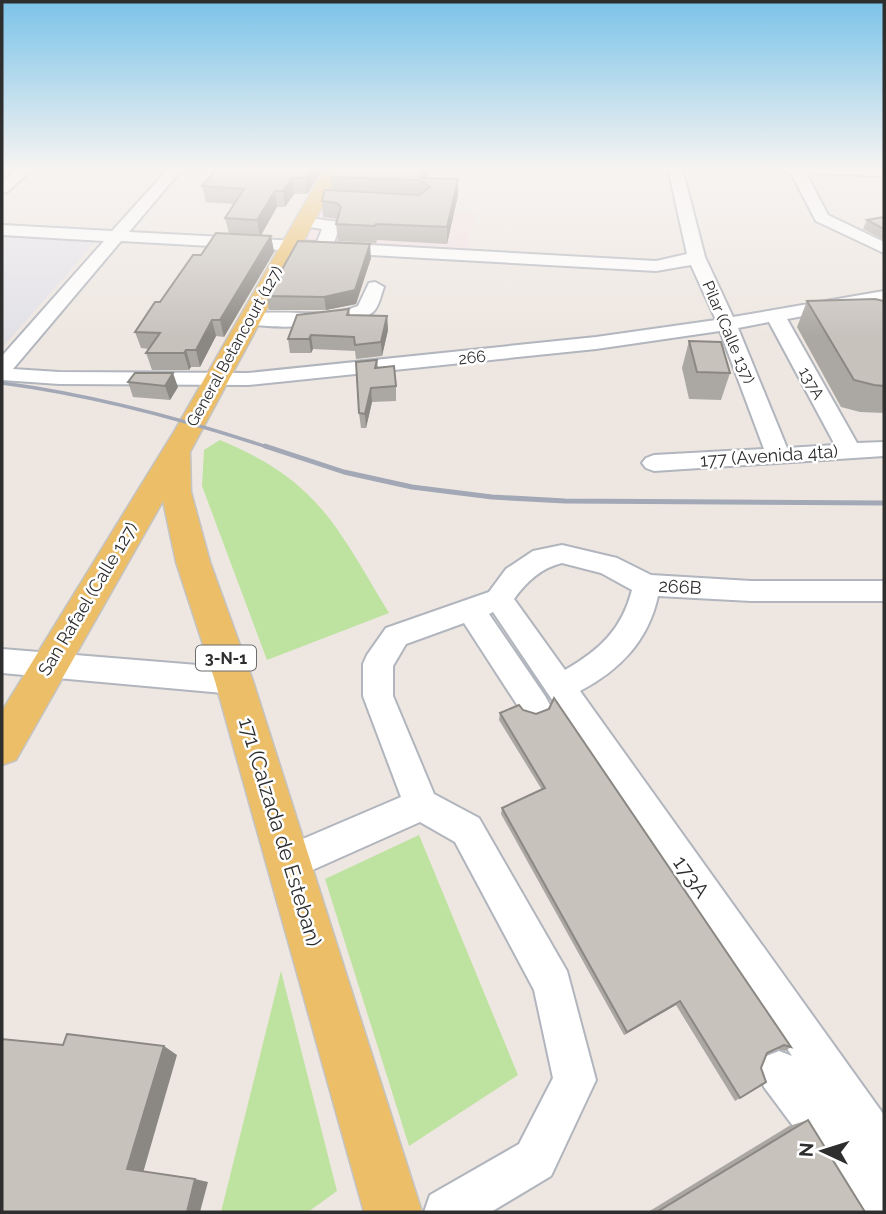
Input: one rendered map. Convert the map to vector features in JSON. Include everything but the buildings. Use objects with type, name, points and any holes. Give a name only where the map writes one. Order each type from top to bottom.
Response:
[{"type":"main road","name":"General Betancourt (127)","points":[[176,451],[302,225]]},
{"type":"main road","name":"San Rafael (Calle 127)","points":[[2,747],[176,451]]},
{"type":"main road","name":"171 (Calzada de Esteban)","points":[[176,451],[176,492],[193,562],[234,681],[290,862],[393,1212]]},
{"type":"street","points":[[2,368],[128,225]]},
{"type":"street","points":[[323,249],[332,225],[329,225]]},
{"type":"street","name":"Pilar (Calle 137)","points":[[688,225],[696,257],[727,324],[778,455]]},
{"type":"street","points":[[836,225],[884,248]]},
{"type":"street","points":[[839,226],[847,225]]},
{"type":"street","points":[[2,230],[656,266],[676,264],[696,257]]},
{"type":"street","points":[[250,318],[355,315],[366,309],[375,287]]},
{"type":"street","name":"266","points":[[2,374],[60,378],[248,379],[596,343],[883,297]]},
{"type":"street","name":"137A","points":[[775,316],[849,450]]},
{"type":"street","name":"177 (Avenida 4ta)","points":[[654,463],[884,449]]},
{"type":"street","name":"266B","points":[[485,605],[516,576],[542,558],[562,554],[608,565],[647,585],[751,591],[884,591]]},
{"type":"street","points":[[547,696],[596,668],[616,652],[631,633],[642,610],[647,585]]},
{"type":"street","points":[[447,1212],[535,1160],[575,1080],[553,985],[467,830],[421,805],[378,696],[378,664],[396,636],[485,605]]},
{"type":"street","name":"173A","points":[[485,605],[547,696],[884,1153]]},
{"type":"street","points":[[2,661],[234,681]]},
{"type":"street","points":[[290,862],[421,805]]},
{"type":"street","points":[[779,1072],[884,1210]]},
{"type":"shaded area","points":[[314,225],[473,225],[467,252],[304,243]]},
{"type":"shaded area","points":[[2,235],[96,241],[2,348]]},
{"type":"green space","points":[[220,440],[281,472],[322,509],[389,613],[267,660],[202,486],[204,450]]},
{"type":"green space","points":[[419,835],[518,1075],[409,1146],[325,879]]},
{"type":"green space","points":[[281,971],[337,1191],[308,1212],[221,1212]]},
{"type":"railway","points":[[2,383],[138,409],[270,448]]},
{"type":"railway","points":[[265,446],[344,472],[412,487],[492,497],[565,501],[884,503]]}]
